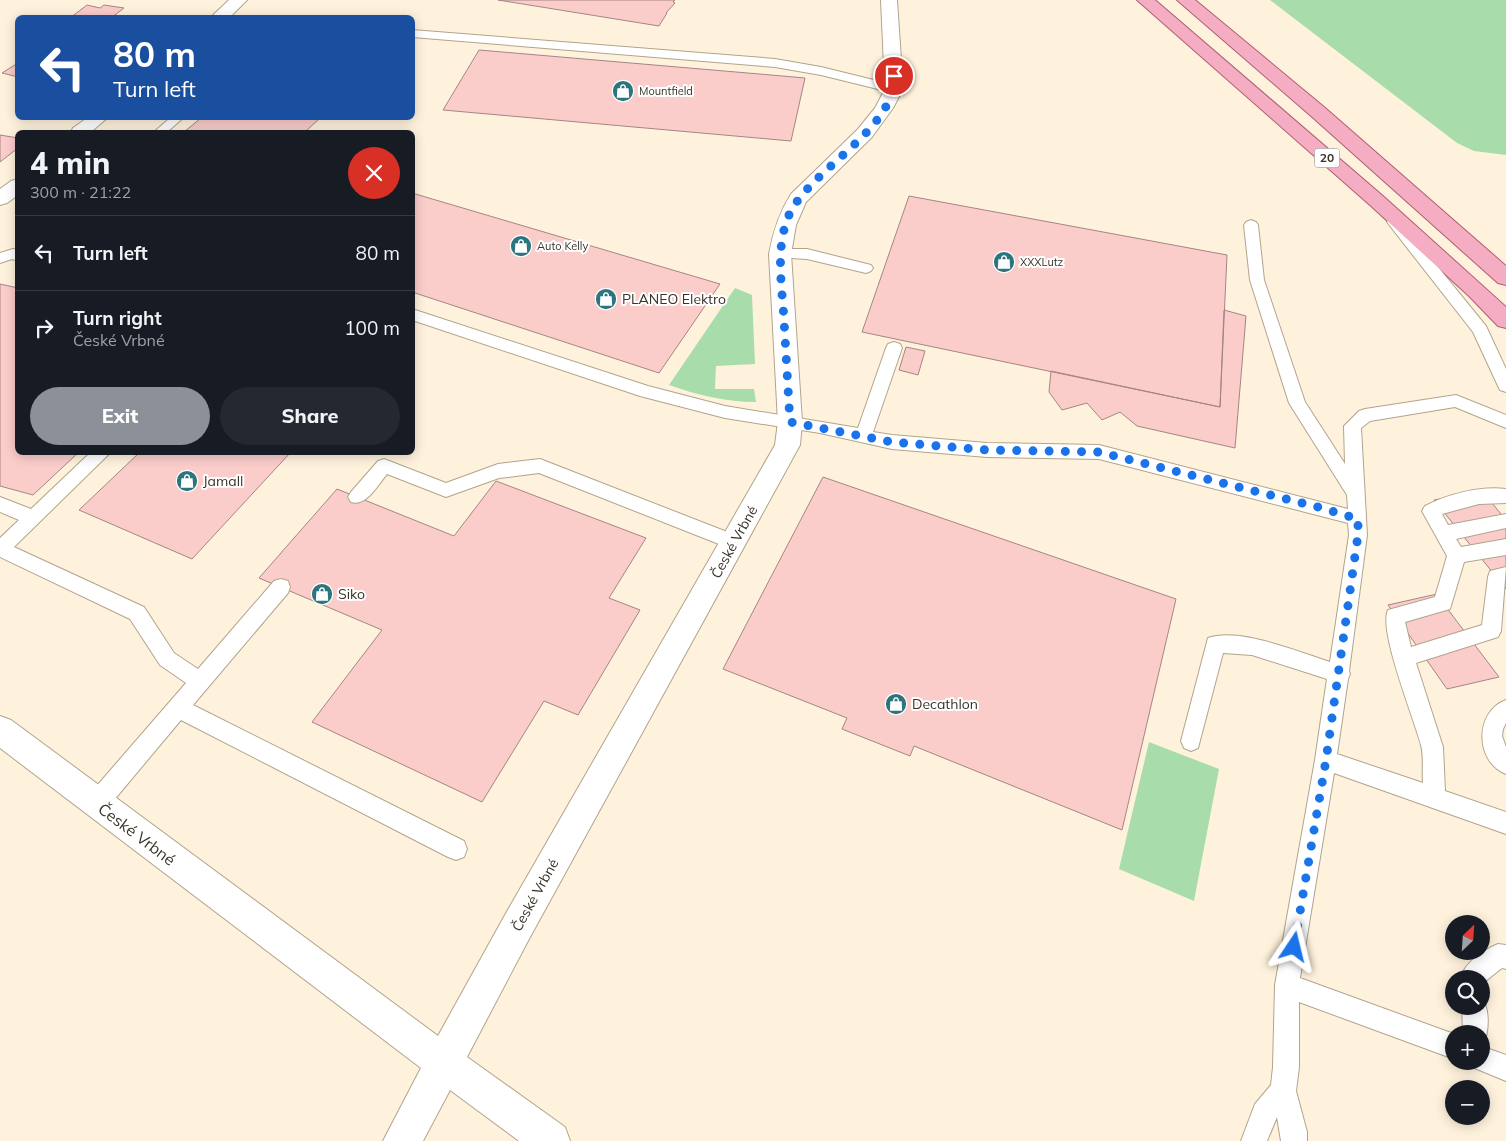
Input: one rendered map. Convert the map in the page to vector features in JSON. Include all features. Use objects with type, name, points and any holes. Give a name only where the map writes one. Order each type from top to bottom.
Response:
[{"type":"main road","name":"20","points":[[1145,0],[1377,201],[1477,291],[1506,320]]},
{"type":"main road","name":"20","points":[[1185,0],[1317,111],[1506,278]]},
{"type":"street","points":[[222,15],[239,0]]},
{"type":"street","points":[[889,0],[894,89]]},
{"type":"street","name":"České Vrbné","points":[[402,1141],[522,918],[787,445],[790,422],[780,254],[789,216],[795,205],[815,181],[868,130],[889,101],[894,89]]},
{"type":"street","points":[[83,130],[95,120]]},
{"type":"street","points":[[0,200],[15,188]]},
{"type":"street","name":"České Vrbné","points":[[0,730],[96,804],[551,1141]]},
{"type":"lane","points":[[415,33],[775,63],[822,71],[894,89]]},
{"type":"lane","points":[[162,130],[175,120]]},
{"type":"lane","points":[[1377,201],[1480,330],[1506,386]]},
{"type":"lane","points":[[1251,226],[1257,280],[1297,403],[1356,494]]},
{"type":"lane","points":[[780,254],[807,254],[866,268]]},
{"type":"lane","points":[[0,258],[15,255]]},
{"type":"lane","points":[[415,315],[646,392],[725,412],[790,422],[892,442],[987,450],[1099,452],[1318,507],[1358,519]]},
{"type":"lane","points":[[863,437],[894,348]]},
{"type":"lane","points":[[1294,1141],[1294,1132],[1283,1091],[1286,1067],[1288,984],[1340,674],[1358,535],[1352,426],[1365,415],[1456,400],[1506,422]]},
{"type":"lane","points":[[100,455],[0,549],[137,612],[167,658],[201,682]]},
{"type":"lane","points":[[357,497],[384,466],[446,490],[498,471],[540,466],[734,542]]},
{"type":"lane","points":[[1434,797],[1432,747],[1394,624],[1395,616],[1443,603],[1456,556],[1431,512],[1439,506],[1486,497],[1506,496]]},
{"type":"lane","points":[[0,504],[33,518]]},
{"type":"lane","points":[[1443,534],[1506,521]]},
{"type":"lane","points":[[1456,556],[1506,547]]},
{"type":"lane","points":[[1404,658],[1499,635],[1500,604],[1497,578],[1506,575]]},
{"type":"lane","points":[[96,804],[281,587]]},
{"type":"lane","points":[[1191,741],[1215,644],[1252,646],[1340,674]]},
{"type":"lane","points":[[178,708],[456,849]]},
{"type":"lane","points":[[1506,709],[1495,718],[1491,729],[1495,751],[1506,764]]},
{"type":"lane","points":[[1326,760],[1506,823]]},
{"type":"lane","points":[[1480,970],[1498,956],[1506,958]]},
{"type":"lane","points":[[1288,984],[1445,1044]]},
{"type":"lane","points":[[1490,1062],[1506,1068]]},
{"type":"lane","points":[[1254,1141],[1264,1113],[1283,1091]]},
{"type":"green space","points":[[1270,0],[1506,0],[1506,155],[1474,151],[1457,143]]},
{"type":"green space","points":[[735,288],[752,295],[755,364],[716,366],[715,389],[754,389],[756,402],[712,397],[669,385]]},
{"type":"green space","points":[[1149,742],[1219,769],[1194,901],[1119,869]]},
{"type":"building","points":[[498,0],[675,0],[673,2],[675,3],[666,13],[659,26]]},
{"type":"building","points":[[87,5],[100,8],[104,5],[124,8],[115,15],[74,15]]},
{"type":"building","points":[[479,50],[805,78],[791,141],[443,110]]},
{"type":"building","points":[[15,65],[15,76],[2,73]]},
{"type":"building","points":[[199,120],[318,120],[307,130],[186,130]]},
{"type":"building","points":[[0,135],[15,138],[15,150],[0,162]]},
{"type":"building","points":[[415,194],[720,284],[659,373],[415,293]]},
{"type":"building","points":[[909,196],[1227,255],[1220,407],[862,332]]},
{"type":"building","points":[[0,284],[15,287],[15,455],[76,455],[33,495],[0,486]]},
{"type":"building","points":[[1224,310],[1246,316],[1235,448],[1137,426],[1120,412],[1102,420],[1087,403],[1062,410],[1049,392],[1051,371],[1220,407]]},
{"type":"building","points":[[906,347],[925,351],[918,375],[899,370]]},
{"type":"building","name":"Jamall","points":[[137,455],[288,455],[192,559],[79,510]]},
{"type":"building","points":[[823,477],[1176,599],[1122,830],[914,746],[910,756],[842,729],[847,718],[723,669]]},
{"type":"building","points":[[496,481],[646,538],[609,598],[640,610],[578,715],[544,701],[482,802],[312,722],[382,630],[259,578],[337,489],[454,536]]},
{"type":"building","points":[[1482,491],[1506,520],[1506,589],[1434,500]]},
{"type":"building","points":[[1437,594],[1499,677],[1447,689],[1388,605]]},
{"type":"place","name":"Mountfield","points":[[623,91]]},
{"type":"place","name":"Auto Kelly","points":[[521,246]]},
{"type":"place","name":"XXXLutz","points":[[1004,262]]},
{"type":"place","name":"PLANEO Elektro","points":[[606,299]]},
{"type":"place","name":"Jamall","points":[[187,481]]},
{"type":"place","name":"Siko","points":[[322,594]]},
{"type":"place","name":"Decathlon","points":[[896,704]]},
{"type":"route","points":[[894,76],[894,89],[889,101],[868,130],[815,181],[795,205],[789,216],[780,254],[790,422],[892,442],[987,450],[1099,452],[1318,507],[1358,519],[1358,535],[1340,674],[1294,947]]}]
